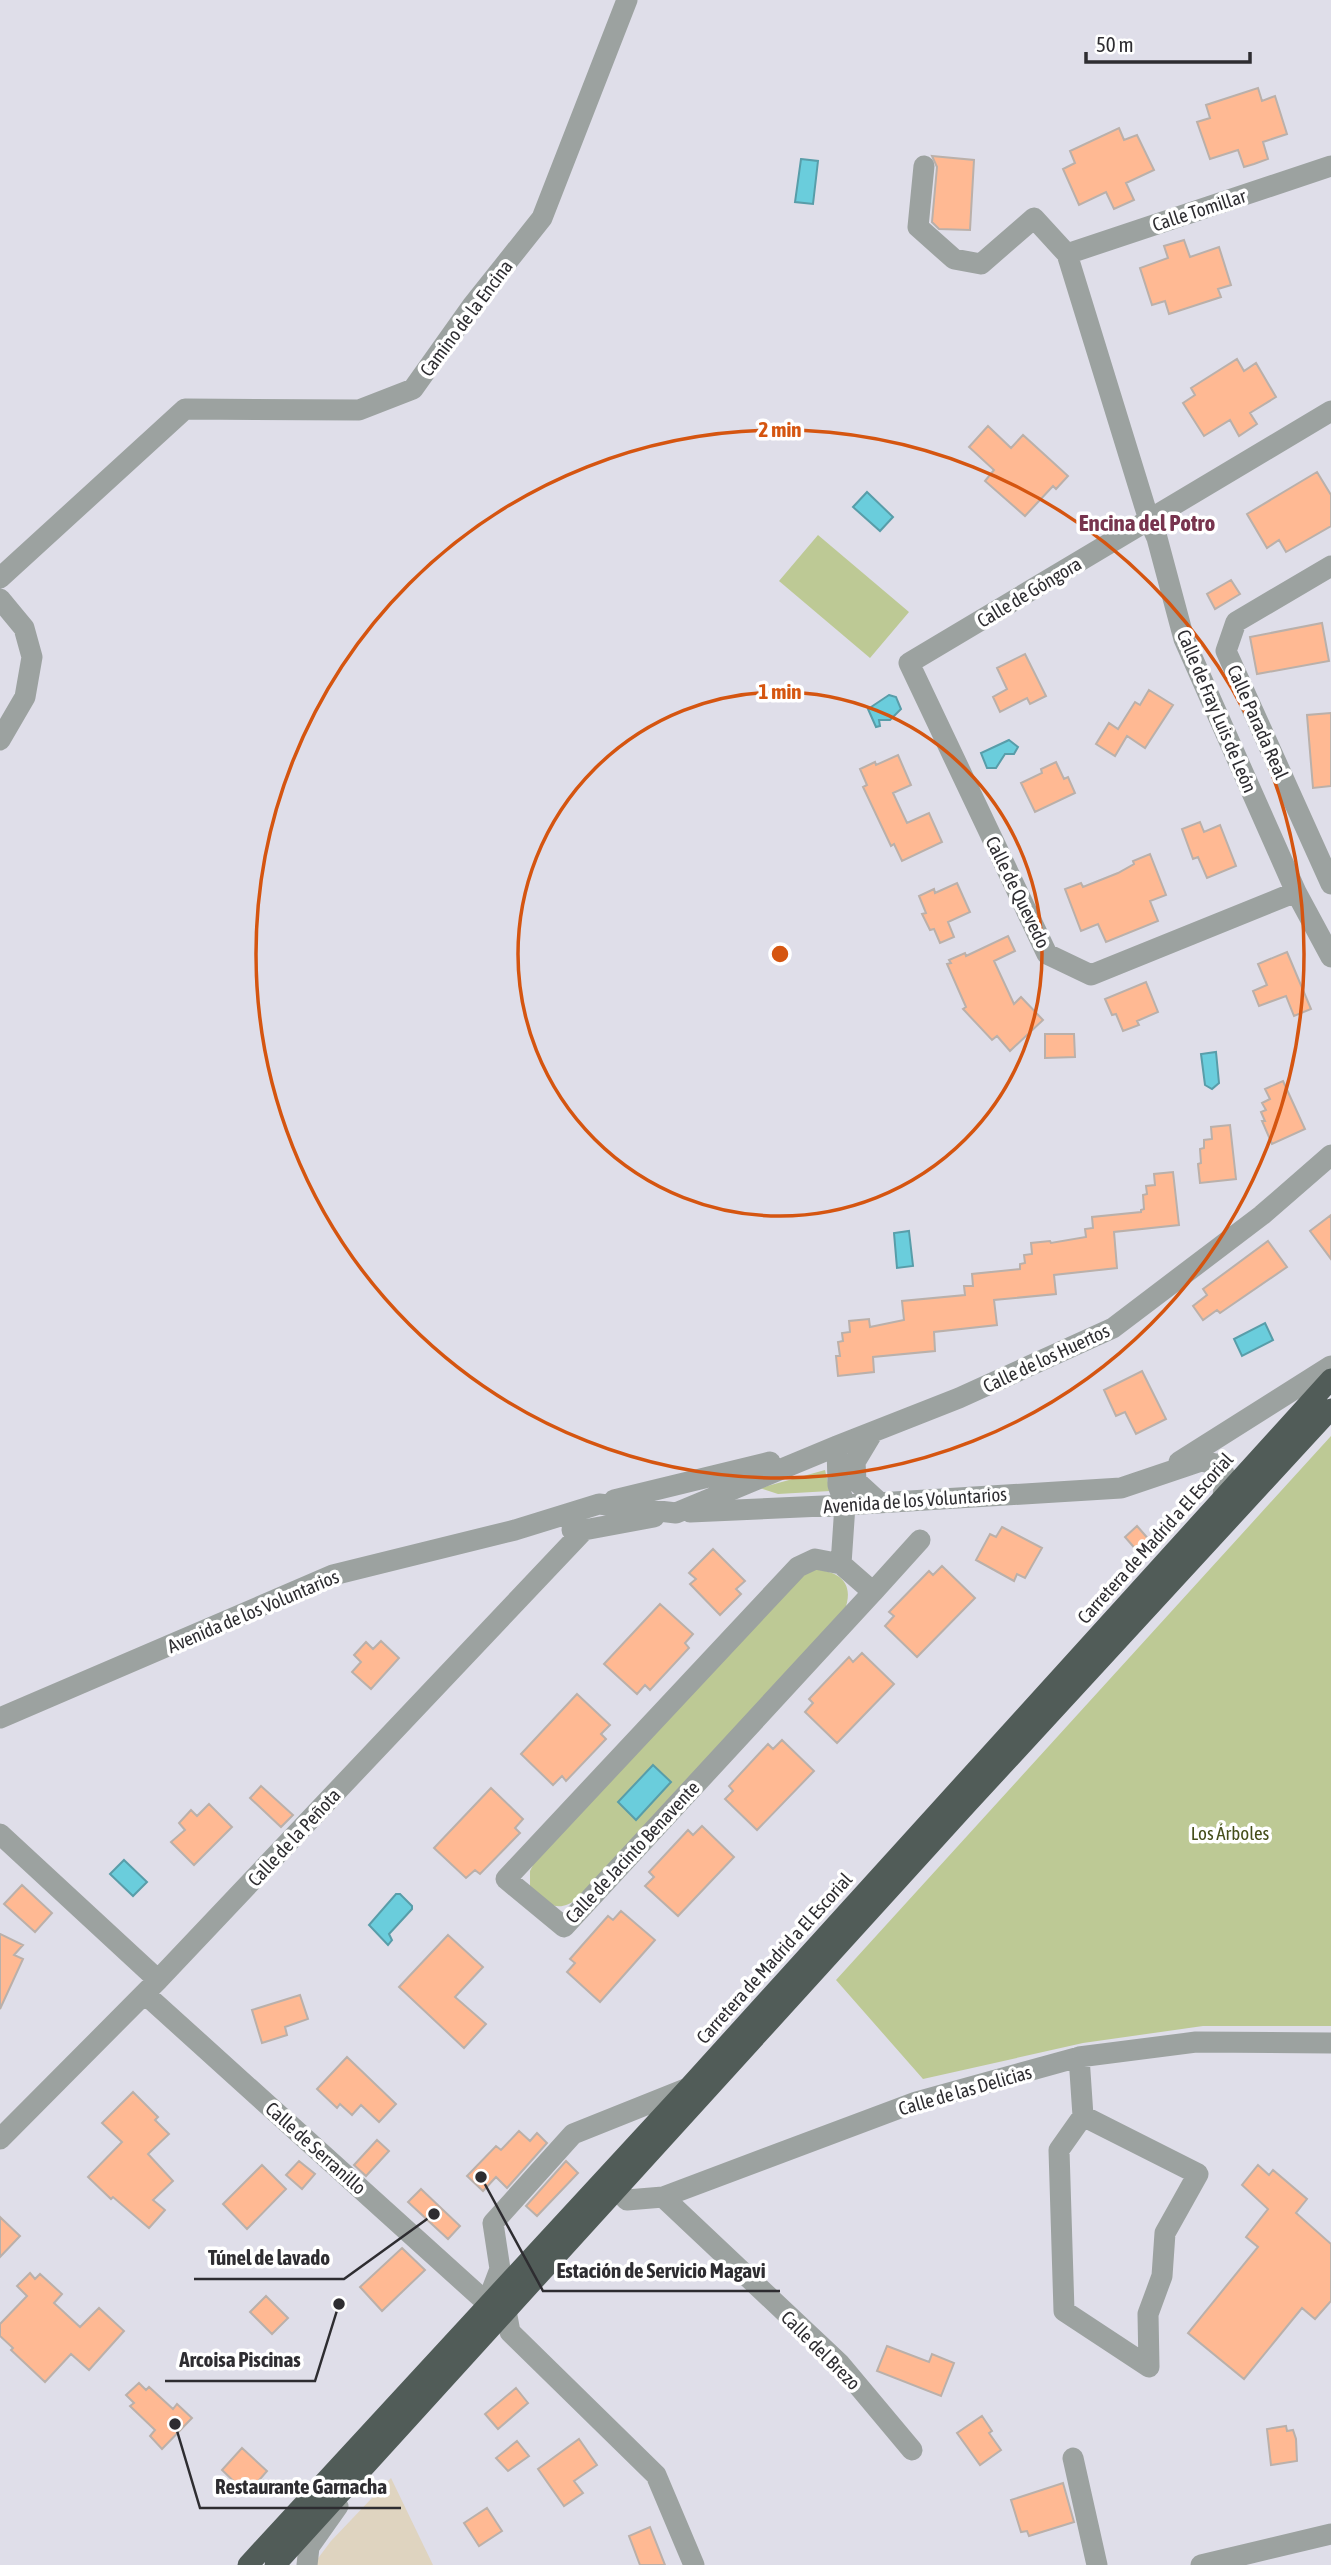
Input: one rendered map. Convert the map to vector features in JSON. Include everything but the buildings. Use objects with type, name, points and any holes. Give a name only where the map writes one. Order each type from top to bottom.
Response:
[{"type":"highway","name":"Carretera de Madrid a El Escorial","points":[[275,2565],[365,2467],[496,2307],[688,2088],[1331,1378]]},
{"type":"highway","name":"Carretera de Madrid a El Escorial","points":[[248,2565],[496,2307],[617,2190],[1331,1409]]},
{"type":"street","name":"Camino de la Encina","points":[[0,578],[185,409],[359,410],[413,389],[472,306],[542,218],[628,0]]},
{"type":"street","points":[[924,166],[918,227],[954,259],[981,264],[1034,218],[1067,254]]},
{"type":"street","name":"Calle Tomillar","points":[[1067,254],[1331,166]]},
{"type":"street","name":"Calle de Fray Luis de León","points":[[1067,254],[1149,520],[1157,538],[1184,639],[1296,892],[1331,957]]},
{"type":"street","points":[[1149,520],[1331,411]]},
{"type":"street","name":"Calle de Góngora","points":[[909,663],[1149,520]]},
{"type":"street","name":"Calle Parada Real","points":[[1331,566],[1236,622],[1226,651],[1331,884]]},
{"type":"street","points":[[0,599],[24,628],[32,657],[25,697],[0,740]]},
{"type":"street","name":"Calle de Quevedo","points":[[909,663],[1047,954],[1091,975],[1296,892]]},
{"type":"street","name":"Calle de los Huertos","points":[[676,1513],[959,1398],[1113,1328],[1262,1215],[1331,1155]]},
{"type":"street","name":"Avenida de los Voluntarios","points":[[1153,1478],[1331,1366]]},
{"type":"street","points":[[873,1432],[855,1462],[856,1481],[880,1503]]},
{"type":"street","points":[[837,1446],[838,1485],[845,1505],[841,1564],[873,1592]]},
{"type":"street","name":"Calle de los Huertos","points":[[599,1504],[837,1446]]},
{"type":"street","name":"Avenida de los Voluntarios","points":[[515,1530],[584,1530],[676,1513],[1121,1488],[1201,1461],[1216,1464],[1225,1476],[1223,1497]]},
{"type":"street","name":"Avenida de los Voluntarios","points":[[0,1718],[333,1575],[515,1530],[599,1504],[676,1513]]},
{"type":"street","name":"Calle de la Peñota","points":[[0,2139],[152,1987],[584,1530]]},
{"type":"street","name":"Calle de Jacinto Benavente","points":[[841,1564],[815,1559],[798,1567],[506,1879],[564,1927],[920,1540]]},
{"type":"street","name":"Calle de Serranillo","points":[[0,1834],[152,1987],[496,2307]]},
{"type":"street","name":"Calle de las Delicias","points":[[617,2190],[627,2200],[663,2197],[916,2102],[1079,2057],[1196,2042],[1331,2043]]},
{"type":"street","points":[[1079,2057],[1083,2116],[1059,2150],[1064,2311],[1150,2367],[1148,2314],[1162,2276],[1165,2233],[1198,2174],[1083,2116]]},
{"type":"street","points":[[688,2088],[573,2134],[493,2223],[500,2269],[496,2307],[510,2332],[656,2475],[694,2565]]},
{"type":"street","name":"Calle del Brezo","points":[[663,2197],[840,2364],[912,2451]]},
{"type":"street","points":[[1073,2458],[1097,2565]]},
{"type":"street","points":[[307,2565],[309,2547],[365,2467]]},
{"type":"street","points":[[1201,2565],[1331,2534]]},
{"type":"shaded area","points":[[391,2478],[433,2565],[313,2565],[331,2541]]},
{"type":"green space","points":[[818,535],[909,612],[870,658],[779,581]]},
{"type":"green space","name":"Los Árboles","points":[[1331,1436],[1331,2026],[1203,2026],[1083,2043],[923,2079],[836,1980]]},
{"type":"green space","points":[[825,1470],[830,1491],[778,1494],[760,1488]]},
{"type":"green space","points":[[812,1569],[830,1572],[843,1580],[848,1593],[844,1612],[577,1899],[564,1906],[552,1905],[530,1890],[530,1871],[534,1863],[803,1574]]},
{"type":"water","points":[[801,159],[818,161],[813,204],[795,202]]},
{"type":"water","points":[[867,492],[893,517],[880,531],[853,507]]},
{"type":"water","points":[[889,695],[896,697],[901,709],[890,720],[879,720],[880,726],[876,727],[868,709]]},
{"type":"water","points":[[1009,740],[1018,747],[1014,754],[1005,754],[996,768],[987,768],[981,753]]},
{"type":"water","points":[[1216,1052],[1219,1083],[1212,1089],[1205,1085],[1201,1054]]},
{"type":"water","points":[[909,1231],[913,1266],[897,1268],[894,1233]]},
{"type":"water","points":[[1265,1323],[1273,1340],[1242,1356],[1234,1339]]},
{"type":"water","points":[[653,1765],[671,1782],[636,1820],[618,1802]]},
{"type":"water","points":[[124,1860],[147,1882],[133,1896],[110,1874]]},
{"type":"water","points":[[396,1894],[400,1894],[412,1909],[389,1934],[392,1940],[388,1945],[369,1925]]},
{"type":"place","name":"Estación de Servicio Magavi","points":[[481,2177]]},
{"type":"place","name":"Túnel de lavado","points":[[434,2214]]},
{"type":"place","name":"Arcoisa Piscinas","points":[[339,2304]]},
{"type":"place","name":"Restaurante Garnacha","points":[[175,2424]]},
{"type":"district","name":"Encina del Potro","points":[[1147,523]]}]
